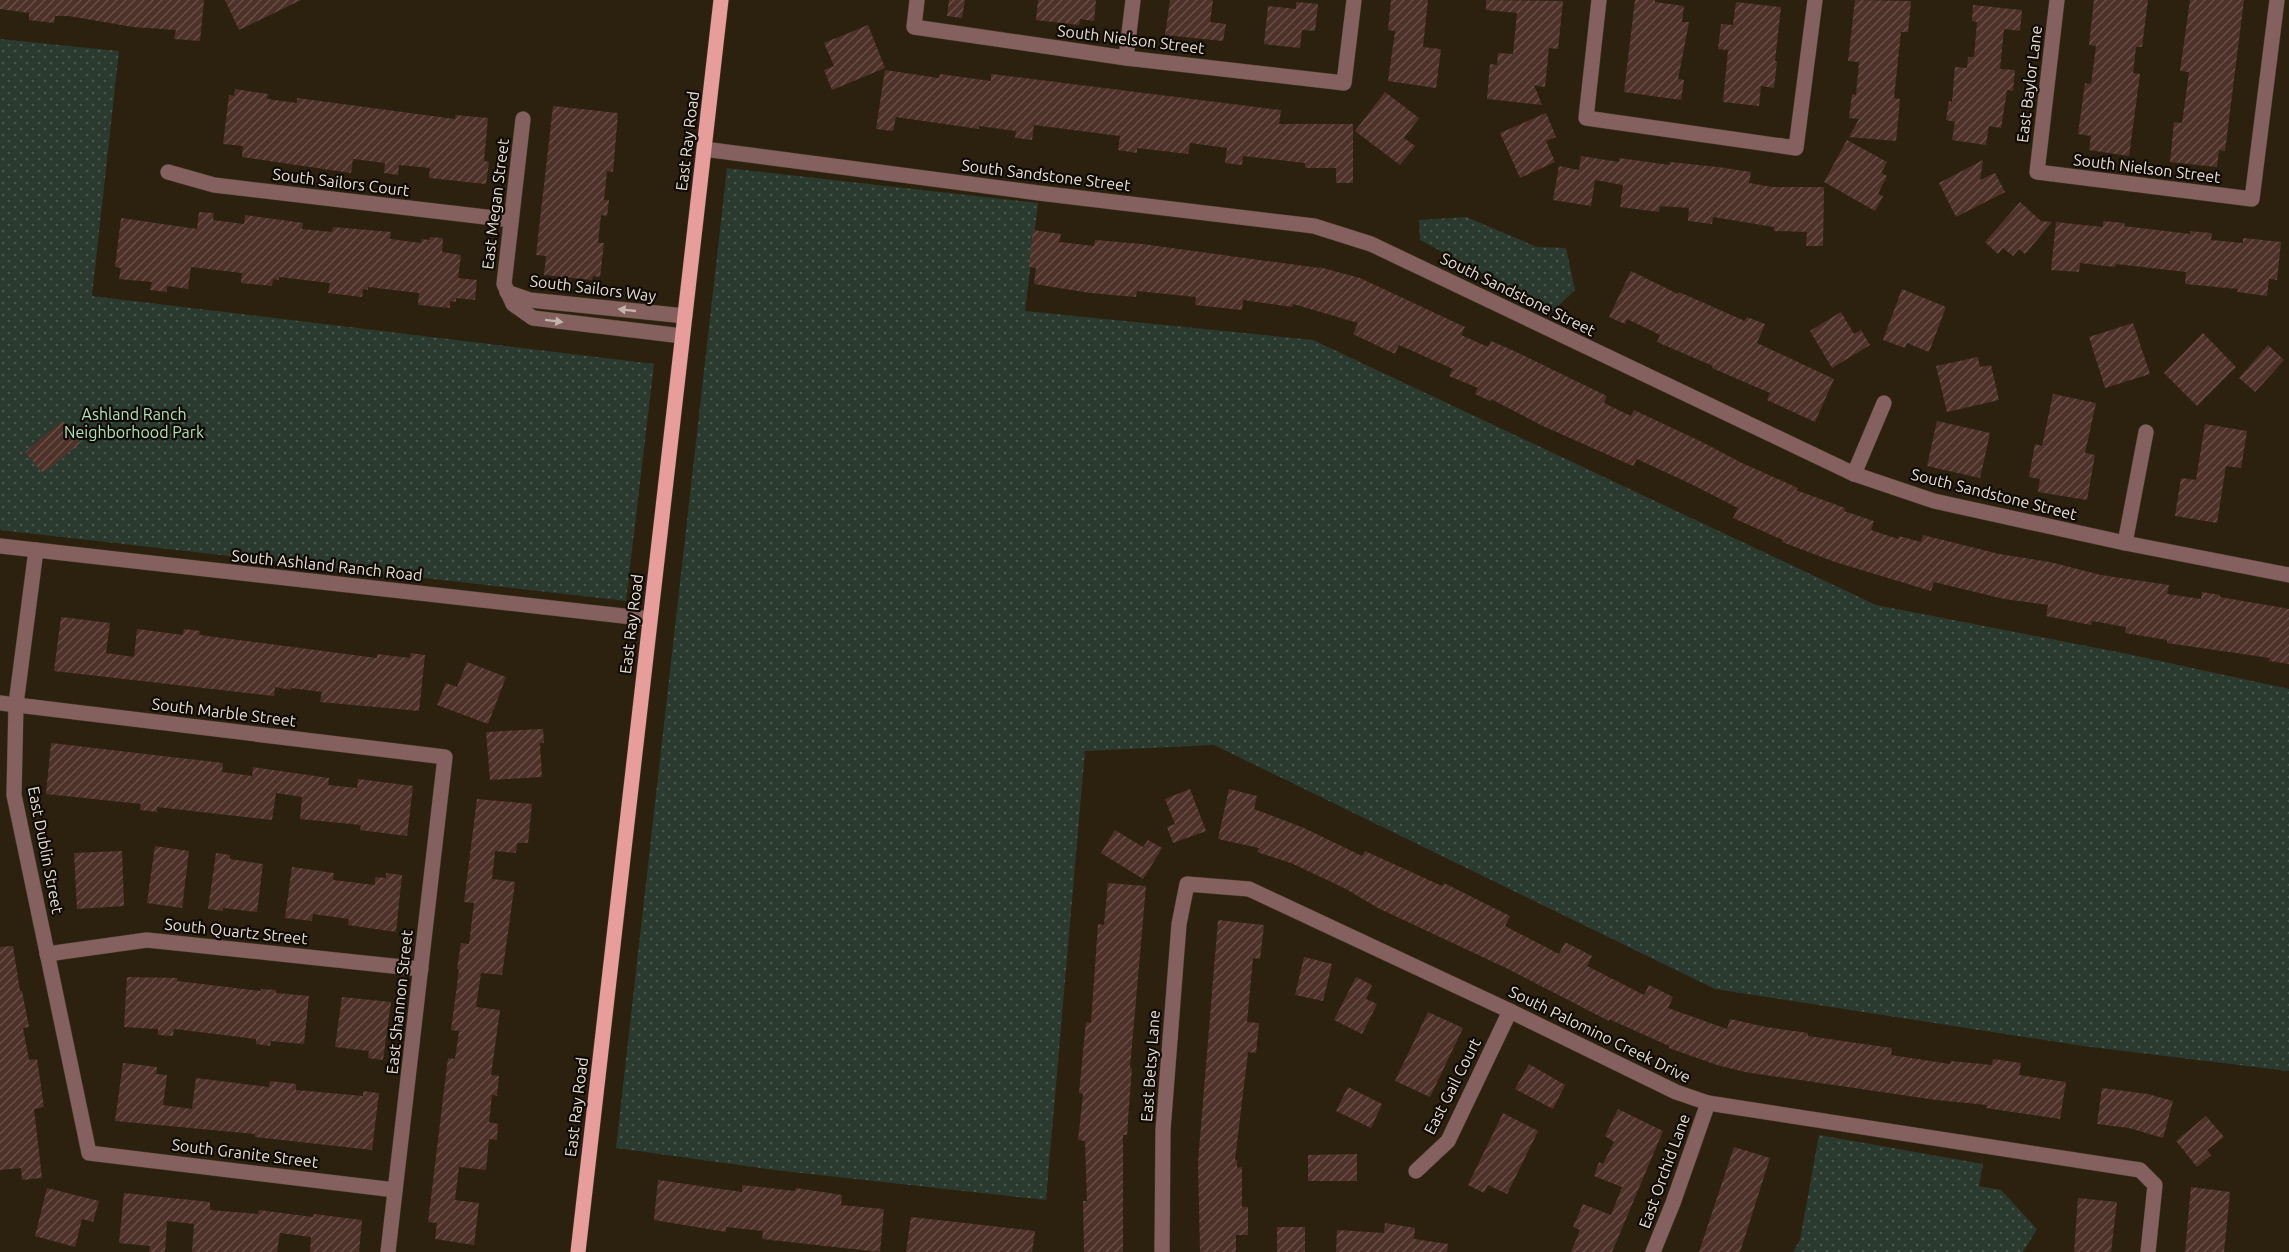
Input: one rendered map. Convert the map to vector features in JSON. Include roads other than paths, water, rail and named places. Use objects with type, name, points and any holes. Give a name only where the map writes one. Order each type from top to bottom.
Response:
[{"type":"main road","name":"East Ray Road","points":[[578,1252],[721,0]]},
{"type":"street","name":"South Nielson Street","points":[[917,0],[914,27],[1126,58],[1344,83],[1354,0]]},
{"type":"street","points":[[1126,58],[1133,0]]},
{"type":"street","points":[[1599,0],[1586,118],[1796,148],[1815,0]]},
{"type":"street","name":"East Baylor Lane","points":[[2037,172],[2057,0]]},
{"type":"street","name":"South Nielson Street","points":[[2037,172],[2252,199],[2277,0]]},
{"type":"street","name":"East Megan Street","points":[[507,292],[504,284],[523,119]]},
{"type":"street","name":"South Sandstone Street","points":[[704,149],[1314,226],[1371,244],[1854,474],[1934,501],[2125,543],[2289,574]]},
{"type":"street","name":"South Sailors Court","points":[[168,172],[214,185],[511,220]]},
{"type":"street","name":"South Sailors Way","points":[[507,292],[530,300],[685,316]]},
{"type":"street","name":"South Sailors Way","points":[[507,292],[513,304],[533,318],[682,336]]},
{"type":"street","points":[[585,324],[586,306]]},
{"type":"street","points":[[1854,474],[1884,403]]},
{"type":"street","points":[[2125,543],[2146,432]]},
{"type":"street","name":"South Ashland Ranch Road","points":[[0,546],[650,619]]},
{"type":"street","name":"East Dublin Street","points":[[36,550],[16,704],[14,795],[89,1153]]},
{"type":"street","name":"South Marble Street","points":[[0,703],[445,757]]},
{"type":"street","name":"East Shannon Street","points":[[388,1252],[445,757]]},
{"type":"street","name":"South Palomino Creek Drive","points":[[1187,884],[1249,889],[1510,1011],[1676,1092],[1708,1103],[2140,1170],[2155,1185],[2148,1252]]},
{"type":"street","name":"East Betsy Lane","points":[[1162,1252],[1163,1131],[1179,924],[1187,884]]},
{"type":"street","name":"South Quartz Street","points":[[47,954],[147,940],[421,969]]},
{"type":"street","name":"East Gail Court","points":[[1416,1171],[1448,1142],[1510,1011]]},
{"type":"street","name":"East Orchid Lane","points":[[1653,1252],[1708,1103]]},
{"type":"street","name":"South Granite Street","points":[[89,1153],[396,1190]]},
{"type":"park label","name":"Ashland Ranch Neighborhood Park","points":[[134,423]]}]
